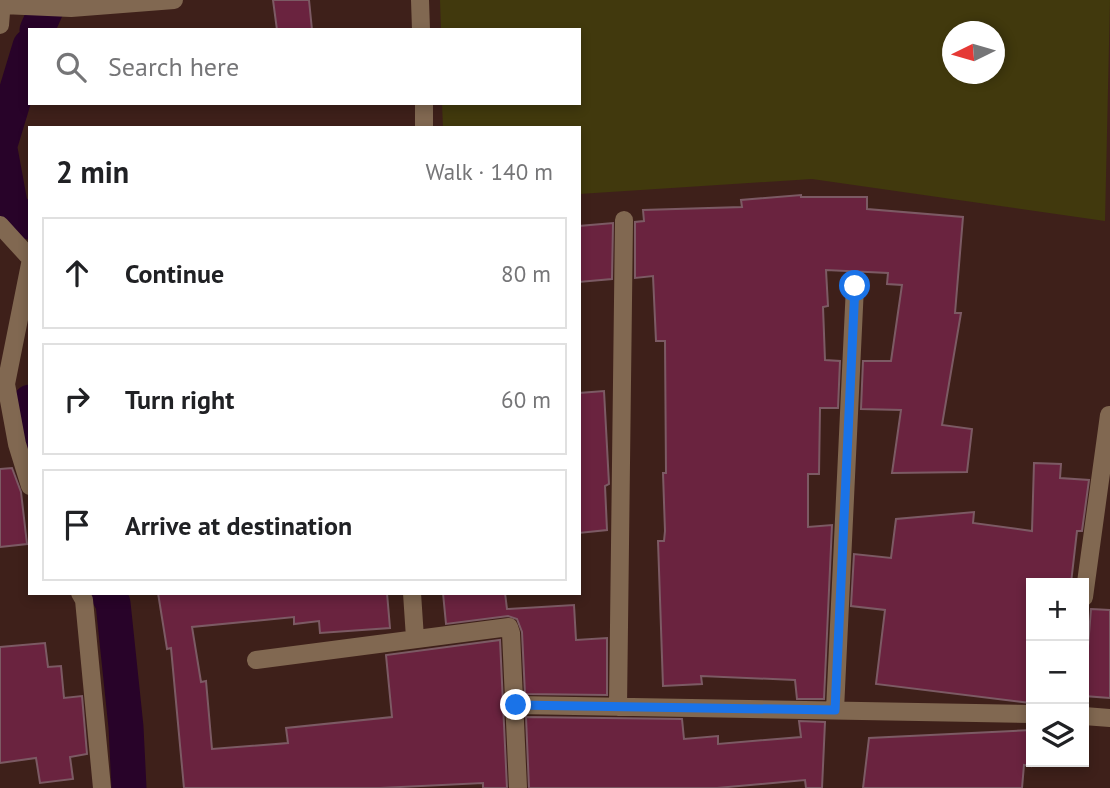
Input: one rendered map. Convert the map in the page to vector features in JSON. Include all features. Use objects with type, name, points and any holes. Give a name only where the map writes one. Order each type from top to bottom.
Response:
[{"type":"street","points":[[0,25],[2,3],[71,8],[174,0]]},
{"type":"street","points":[[420,0],[421,28]]},
{"type":"street","points":[[424,105],[425,126]]},
{"type":"street","points":[[618,706],[624,220]]},
{"type":"street","points":[[0,225],[28,256]]},
{"type":"street","points":[[28,274],[6,384],[17,444],[28,480]]},
{"type":"street","points":[[835,710],[855,286]]},
{"type":"street","points":[[1087,578],[1109,415]]},
{"type":"street","points":[[81,595],[84,600],[102,788]]},
{"type":"street","points":[[412,595],[415,638]]},
{"type":"street","points":[[256,660],[509,627],[516,705],[518,788]]},
{"type":"street","points":[[516,705],[1026,714]]},
{"type":"street","points":[[1089,716],[1110,718]]},
{"type":"shaded area","points":[[440,0],[1110,0],[1105,221],[812,179],[581,194],[581,126],[443,126],[442,105],[581,105],[581,28],[441,28]]},
{"type":"building","points":[[273,0],[309,0],[312,28],[277,28]]},
{"type":"building","points":[[801,195],[867,197],[867,209],[963,217],[955,313],[961,313],[942,425],[972,429],[967,472],[892,473],[901,410],[861,409],[863,361],[891,361],[902,285],[887,284],[888,273],[826,270],[828,306],[823,307],[825,360],[840,361],[838,408],[820,408],[819,474],[808,474],[808,527],[832,525],[824,699],[797,699],[795,680],[701,676],[702,684],[663,686],[658,541],[664,541],[665,531],[665,341],[656,341],[653,276],[635,278],[635,222],[644,221],[643,210],[742,207],[741,200]]},
{"type":"building","points":[[613,223],[612,279],[581,282],[581,226]]},
{"type":"building","points":[[604,391],[609,484],[605,486],[607,530],[581,533],[581,393]]},
{"type":"building","points":[[1034,463],[1061,464],[1060,478],[1089,480],[1082,531],[1077,531],[1072,578],[1026,578],[1026,702],[876,684],[885,610],[851,606],[854,554],[891,558],[896,519],[974,512],[973,523],[1032,531]]},
{"type":"building","points":[[12,468],[21,492],[27,544],[0,547],[0,469]]},
{"type":"building","points":[[158,595],[387,595],[390,628],[320,633],[319,621],[294,624],[294,617],[192,627],[201,682],[206,681],[212,749],[288,743],[286,728],[392,717],[386,655],[500,640],[507,788],[483,788],[483,783],[380,788],[184,788],[171,648],[167,649]]},
{"type":"building","points":[[443,595],[505,595],[507,609],[574,605],[576,640],[607,638],[607,695],[525,694],[522,632],[517,619],[508,616],[446,624]]},
{"type":"building","points":[[1091,609],[1110,610],[1110,698],[1089,696]]},
{"type":"building","points":[[45,643],[48,667],[61,666],[64,698],[82,696],[87,754],[70,757],[73,779],[40,783],[36,758],[0,763],[0,647]]},
{"type":"building","points":[[526,717],[682,719],[684,739],[718,736],[718,744],[801,737],[799,721],[825,722],[822,788],[806,788],[805,780],[717,788],[529,788]]},
{"type":"building","points":[[1026,730],[1026,765],[1022,788],[863,788],[869,738]]},
{"type":"waterway","points":[[38,28],[49,0]]},
{"type":"waterway","points":[[0,145],[28,53]]},
{"type":"waterway","points":[[0,149],[11,209],[28,221]]},
{"type":"waterway","points":[[28,413],[28,425]]},
{"type":"waterway","points":[[108,595],[113,603],[126,727],[129,788]]},
{"type":"route","points":[[516,705],[835,710],[855,286]]}]
